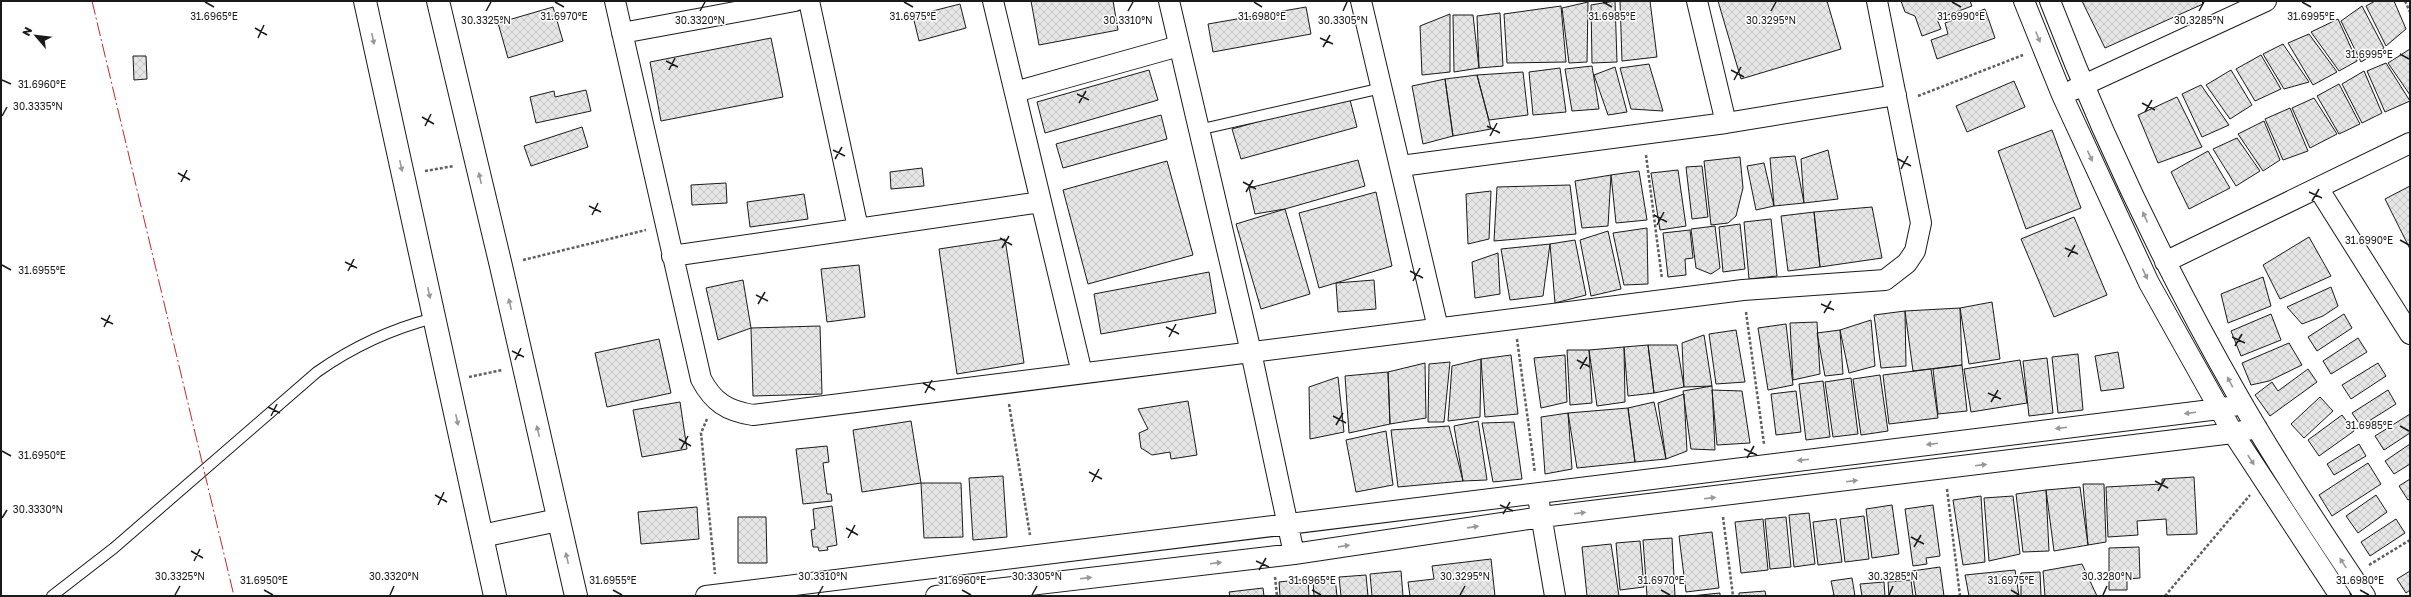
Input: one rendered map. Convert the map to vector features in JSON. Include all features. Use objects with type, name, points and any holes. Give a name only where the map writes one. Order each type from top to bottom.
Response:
[{"type":"street","points":[[365,1],[495,596]]},
{"type":"street","points":[[438,1],[501,266],[576,596]]},
{"type":"street","points":[[615,1],[701,379],[709,394],[721,405],[736,412],[753,415],[1665,299],[1743,290],[1885,280],[1907,263],[1917,244],[1921,223],[1877,1]]},
{"type":"street","points":[[622,33],[795,1]]},
{"type":"street","points":[[809,1],[858,228]]},
{"type":"street","points":[[993,1],[1082,373]]},
{"type":"street","points":[[1169,1],[1251,352],[1294,554]]},
{"type":"street","points":[[1361,1],[1438,328]]},
{"type":"street","points":[[1697,1],[1726,123]]},
{"type":"street","points":[[2024,1],[2062,95],[2149,283],[2233,433],[2340,596]]},
{"type":"street","points":[[2050,1],[2084,84],[2165,262],[2256,428],[2365,596]]},
{"type":"street","points":[[2062,95],[2266,1]]},
{"type":"street","points":[[1015,92],[1179,46]]},
{"type":"street","points":[[1401,166],[1897,99]]},
{"type":"street","points":[[2165,262],[2410,143]]},
{"type":"street","points":[[2318,188],[2410,334]]},
{"type":"street","points":[[672,256],[1041,202]]},
{"type":"street","points":[[711,595],[2219,409],[2242,404]]},
{"type":"street","points":[[936,596],[1294,554],[1542,517],[1770,491],[2233,433],[2256,428]]},
{"type":"street","points":[[1767,465],[1770,491]]},
{"type":"street","points":[[1538,493],[1555,596]]},
{"type":"street","points":[[482,536],[558,520]]},
{"type":"lane","points":[[1198,130],[1382,88]]},
{"type":"lane","points":[[52,596],[114,548],[318,372],[356,347],[384,333],[434,318]]},
{"type":"path","points":[[2405,1],[2410,12]]},
{"type":"path","points":[[1897,99],[2042,47]]},
{"type":"path","points":[[1643,134],[1665,299]]},
{"type":"path","points":[[403,175],[476,162]]},
{"type":"path","points":[[501,266],[665,225]]},
{"type":"path","points":[[1743,290],[1767,465]]},
{"type":"path","points":[[1515,318],[1538,493]]},
{"type":"path","points":[[448,382],[524,366]]},
{"type":"path","points":[[1006,383],[1033,556]]},
{"type":"path","points":[[711,595],[702,433],[708,416],[721,405]]},
{"type":"path","points":[[1945,469],[1960,596]]},
{"type":"path","points":[[2165,596],[2264,479]]},
{"type":"path","points":[[1721,496],[1733,596]]},
{"type":"path","points":[[2351,576],[2410,540]]},
{"type":"building","points":[[1031,1],[1113,1],[1118,30],[1039,45]]},
{"type":"building","points":[[1615,1],[1617,62],[1592,63],[1591,5]]},
{"type":"building","points":[[1620,1],[1650,1],[1657,57],[1622,61]]},
{"type":"building","points":[[1718,1],[1827,1],[1841,49],[1741,79]]},
{"type":"building","points":[[1901,1],[1970,1],[1972,6],[1937,19],[1941,29],[1922,36],[1915,16],[1905,12]]},
{"type":"building","points":[[2082,1],[2202,1],[2203,4],[2105,48]]},
{"type":"building","points":[[2375,1],[2394,1],[2406,29],[2386,46],[2366,6]]},
{"type":"building","points":[[1588,2],[1587,62],[1569,63],[1562,8]]},
{"type":"building","points":[[960,4],[966,28],[919,41],[913,16]]},
{"type":"building","points":[[1561,6],[1566,62],[1507,63],[1504,14]]},
{"type":"building","points":[[2362,6],[2384,48],[2361,62],[2341,21]]},
{"type":"building","points":[[553,7],[563,41],[508,58],[498,23]]},
{"type":"building","points":[[1306,7],[1311,34],[1213,52],[1208,24]]},
{"type":"building","points":[[1985,9],[1995,38],[1937,59],[1931,40],[1948,34],[1945,23]]},
{"type":"building","points":[[1500,13],[1503,66],[1479,68],[1477,16]]},
{"type":"building","points":[[1450,14],[1450,72],[1422,75],[1420,26]]},
{"type":"building","points":[[1453,15],[1473,15],[1479,68],[1454,72]]},
{"type":"building","points":[[2338,19],[2357,61],[2339,71],[2311,32]]},
{"type":"building","points":[[2309,34],[2337,72],[2313,85],[2288,43]]},
{"type":"building","points":[[771,38],[783,97],[661,121],[650,62]]},
{"type":"building","points":[[2283,44],[2309,82],[2284,89],[2263,54]]},
{"type":"building","points":[[2410,49],[2410,95],[2388,63]]},
{"type":"building","points":[[2261,55],[2281,89],[2255,101],[2236,69]]},
{"type":"building","points":[[133,56],[146,56],[147,79],[134,80]]},
{"type":"building","points":[[2386,63],[2410,101],[2385,112],[2367,71]]},
{"type":"building","points":[[1649,64],[1663,111],[1631,109],[1620,68]]},
{"type":"building","points":[[1592,66],[1599,109],[1572,111],[1565,69]]},
{"type":"building","points":[[1615,67],[1627,112],[1608,115],[1594,75]]},
{"type":"building","points":[[1560,68],[1566,112],[1533,115],[1529,72]]},
{"type":"building","points":[[1149,70],[1158,100],[1045,133],[1037,102]]},
{"type":"building","points":[[2231,70],[2252,105],[2230,119],[2206,85]]},
{"type":"building","points":[[2364,71],[2382,113],[2362,123],[2342,84]]},
{"type":"building","points":[[1523,72],[1528,115],[1489,120],[1477,75]]},
{"type":"building","points":[[1477,75],[1491,129],[1453,136],[1445,79]]},
{"type":"building","points":[[1445,79],[1453,136],[1423,144],[1412,86]]},
{"type":"building","points":[[2014,81],[2025,107],[1967,132],[1956,106]]},
{"type":"building","points":[[2339,84],[2360,124],[2339,134],[2317,96]]},
{"type":"building","points":[[2201,85],[2229,125],[2202,137],[2182,94]]},
{"type":"building","points":[[586,90],[591,111],[536,123],[530,97],[554,91],[555,97]]},
{"type":"building","points":[[1349,96],[1357,127],[1241,159],[1232,129]]},
{"type":"building","points":[[2177,97],[2202,147],[2158,163],[2138,115]]},
{"type":"building","points":[[2314,98],[2337,134],[2310,148],[2292,108]]},
{"type":"building","points":[[2290,108],[2308,151],[2283,160],[2265,119]]},
{"type":"building","points":[[1161,115],[1167,139],[1063,168],[1056,144]]},
{"type":"building","points":[[2264,121],[2280,160],[2263,171],[2238,134]]},
{"type":"building","points":[[582,127],[588,147],[531,166],[524,146]]},
{"type":"building","points":[[2052,130],[2081,208],[2026,229],[1998,151]]},
{"type":"building","points":[[2237,138],[2260,171],[2236,186],[2213,149]]},
{"type":"building","points":[[1828,150],[1838,199],[1804,203],[1801,159]]},
{"type":"building","points":[[2208,151],[2230,188],[2189,209],[2171,172]]},
{"type":"building","points":[[1795,156],[1804,203],[1774,206],[1770,158]]},
{"type":"building","points":[[1740,157],[1743,188],[1736,216],[1728,223],[1711,225],[1704,161]]},
{"type":"building","points":[[1358,160],[1365,186],[1285,209],[1255,214],[1249,188]]},
{"type":"building","points":[[1167,161],[1193,255],[1088,284],[1063,190]]},
{"type":"building","points":[[1764,163],[1774,206],[1756,210],[1747,166]]},
{"type":"building","points":[[1702,166],[1708,217],[1692,219],[1686,167]]},
{"type":"building","points":[[922,168],[924,186],[891,189],[890,172]]},
{"type":"building","points":[[1678,170],[1686,226],[1660,230],[1651,173]]},
{"type":"building","points":[[1639,171],[1647,220],[1616,223],[1611,175]]},
{"type":"building","points":[[1611,175],[1608,226],[1582,228],[1575,181]]},
{"type":"building","points":[[726,183],[727,203],[692,205],[691,185]]},
{"type":"building","points":[[1570,185],[1576,234],[1494,241],[1497,187]]},
{"type":"building","points":[[2410,186],[2410,249],[2385,199]]},
{"type":"building","points":[[1491,191],[1489,239],[1468,244],[1466,194]]},
{"type":"building","points":[[1376,192],[1392,266],[1319,288],[1299,213]]},
{"type":"building","points":[[804,194],[808,219],[750,227],[747,202]]},
{"type":"building","points":[[1872,207],[1882,258],[1820,267],[1814,212]]},
{"type":"building","points":[[1285,209],[1310,294],[1261,309],[1236,224]]},
{"type":"building","points":[[1814,212],[1820,267],[1788,271],[1781,216]]},
{"type":"building","points":[[2074,217],[2107,295],[2054,317],[2021,239]]},
{"type":"building","points":[[1771,219],[1777,276],[1749,279],[1744,222]]},
{"type":"building","points":[[1740,224],[1745,269],[1723,272],[1719,227]]},
{"type":"building","points":[[1715,226],[1720,268],[1711,274],[1696,268],[1691,229]]},
{"type":"building","points":[[1647,228],[1648,284],[1624,285],[1613,233]]},
{"type":"building","points":[[1690,230],[1693,258],[1685,259],[1686,275],[1668,277],[1663,233]]},
{"type":"building","points":[[1608,231],[1621,289],[1591,296],[1580,240]]},
{"type":"building","points":[[2309,237],[2331,276],[2280,299],[2263,265]]},
{"type":"building","points":[[1005,239],[1024,363],[957,374],[939,249]]},
{"type":"building","points":[[1575,240],[1586,295],[1555,303],[1550,244]]},
{"type":"building","points":[[1550,244],[1543,296],[1510,300],[1501,249]]},
{"type":"building","points":[[1498,253],[1500,294],[1475,298],[1472,262]]},
{"type":"building","points":[[859,265],[865,317],[827,322],[821,269]]},
{"type":"building","points":[[1209,272],[1216,313],[1101,334],[1094,294]]},
{"type":"building","points":[[2263,277],[2271,306],[2228,323],[2221,294]]},
{"type":"building","points":[[743,280],[751,328],[718,340],[706,288]]},
{"type":"building","points":[[1374,280],[1376,309],[1338,312],[1336,283]]},
{"type":"building","points":[[2331,287],[2338,306],[2323,316],[2302,324],[2287,307]]},
{"type":"building","points":[[1992,302],[2000,359],[1969,364],[1960,308]]},
{"type":"building","points":[[1960,308],[1962,365],[1913,371],[1905,311]]},
{"type":"building","points":[[1905,311],[1906,366],[1881,368],[1874,315]]},
{"type":"building","points":[[2271,314],[2281,340],[2241,356],[2231,331]]},
{"type":"building","points":[[2344,314],[2352,328],[2317,351],[2308,337]]},
{"type":"building","points":[[1871,320],[1875,366],[1849,373],[1840,330]]},
{"type":"building","points":[[1817,322],[1820,374],[1793,380],[1790,323]]},
{"type":"building","points":[[1786,324],[1793,385],[1768,390],[1758,328]]},
{"type":"building","points":[[820,326],[822,394],[753,396],[751,328]]},
{"type":"building","points":[[1736,330],[1745,382],[1716,384],[1709,334]]},
{"type":"building","points":[[1840,330],[1843,374],[1825,376],[1817,333]]},
{"type":"building","points":[[1704,335],[1712,386],[1684,387],[1682,343]]},
{"type":"building","points":[[2358,338],[2367,352],[2331,374],[2323,361]]},
{"type":"building","points":[[659,339],[671,393],[607,407],[595,353]]},
{"type":"building","points":[[2289,343],[2302,365],[2269,381],[2251,385],[2242,363]]},
{"type":"building","points":[[1648,345],[1677,345],[1684,387],[1654,393]]},
{"type":"building","points":[[1648,345],[1654,393],[1628,396],[1624,347]]},
{"type":"building","points":[[1624,347],[1625,402],[1597,406],[1589,350]]},
{"type":"building","points":[[1567,350],[1589,350],[1592,403],[1570,405]]},
{"type":"building","points":[[2118,352],[2124,388],[2101,391],[2095,356]]},
{"type":"building","points":[[2078,354],[2083,410],[2058,413],[2052,357]]},
{"type":"building","points":[[1511,355],[1518,414],[1485,417],[1481,359]]},
{"type":"building","points":[[1565,355],[1567,402],[1541,408],[1534,358]]},
{"type":"building","points":[[2047,358],[2053,413],[2029,416],[2023,361]]},
{"type":"building","points":[[1481,359],[1480,417],[1448,421],[1452,366]]},
{"type":"building","points":[[2020,360],[2027,403],[1971,412],[1964,369]]},
{"type":"building","points":[[1450,362],[1444,422],[1428,422],[1429,364]]},
{"type":"building","points":[[1425,363],[1426,418],[1390,424],[1388,372]]},
{"type":"building","points":[[2378,363],[2386,376],[2351,399],[2342,385]]},
{"type":"building","points":[[1962,365],[1967,411],[1938,414],[1933,369]]},
{"type":"building","points":[[1931,369],[1938,418],[1889,424],[1883,375]]},
{"type":"building","points":[[2308,369],[2317,382],[2270,416],[2255,395],[2272,382],[2278,391]]},
{"type":"building","points":[[1388,372],[1390,424],[1349,433],[1345,376]]},
{"type":"building","points":[[1880,375],[1888,431],[1861,435],[1853,379]]},
{"type":"building","points":[[1338,377],[1344,432],[1310,439],[1309,387]]},
{"type":"building","points":[[1851,378],[1858,434],[1833,437],[1825,382]]},
{"type":"building","points":[[1823,381],[1830,437],[1806,440],[1799,384]]},
{"type":"building","points":[[1712,386],[1715,450],[1691,449],[1683,391]]},
{"type":"building","points":[[1712,390],[1742,391],[1750,443],[1717,445]]},
{"type":"building","points":[[2388,390],[2396,404],[2361,426],[2352,413]]},
{"type":"building","points":[[1796,391],[1801,432],[1776,435],[1771,394]]},
{"type":"building","points":[[1684,394],[1687,451],[1666,459],[1658,403]]},
{"type":"building","points":[[2320,397],[2333,411],[2304,438],[2291,424]]},
{"type":"building","points":[[1188,401],[1197,455],[1171,459],[1170,452],[1152,455],[1141,448],[1139,433],[1148,429],[1138,409]]},
{"type":"building","points":[[680,402],[687,449],[642,457],[633,410]]},
{"type":"building","points":[[1654,402],[1666,459],[1635,462],[1628,408]]},
{"type":"building","points":[[1628,408],[1635,462],[1577,468],[1568,413]]},
{"type":"building","points":[[1568,413],[1572,469],[1545,474],[1541,417]]},
{"type":"building","points":[[2410,414],[2410,433],[2384,450],[2375,436]]},
{"type":"building","points":[[2342,415],[2354,431],[2319,456],[2308,440]]},
{"type":"building","points":[[911,421],[921,483],[862,492],[853,430]]},
{"type":"building","points":[[1478,421],[1487,480],[1463,481],[1454,426]]},
{"type":"building","points":[[1514,422],[1522,479],[1493,482],[1482,423]]},
{"type":"building","points":[[1449,426],[1463,481],[1398,487],[1391,430]]},
{"type":"building","points":[[1386,431],[1393,485],[1356,492],[1346,440]]},
{"type":"building","points":[[2359,444],[2366,456],[2334,475],[2327,464]]},
{"type":"building","points":[[2410,444],[2410,464],[2394,474],[2385,461]]},
{"type":"building","points":[[827,446],[829,462],[823,463],[827,494],[831,494],[832,501],[803,504],[796,449]]},
{"type":"building","points":[[2368,463],[2381,484],[2332,516],[2319,495]]},
{"type":"building","points":[[1003,476],[1007,537],[973,540],[969,478]]},
{"type":"building","points":[[2194,477],[2197,534],[2167,535],[2166,519],[2137,521],[2138,535],[2108,537],[2106,487],[2162,484],[2162,479]]},
{"type":"building","points":[[2410,479],[2410,499],[2408,500],[2399,486]]},
{"type":"building","points":[[921,483],[961,483],[963,537],[924,538]]},
{"type":"building","points":[[2083,484],[2104,484],[2106,542],[2088,545]]},
{"type":"building","points":[[2080,487],[2088,545],[2054,551],[2046,490]]},
{"type":"building","points":[[2046,490],[2049,551],[2023,552],[2016,494]]},
{"type":"building","points":[[2376,495],[2387,512],[2358,533],[2346,516]]},
{"type":"building","points":[[1981,496],[1985,562],[1963,565],[1953,500]]},
{"type":"building","points":[[2013,496],[2020,554],[1989,561],[1984,498]]},
{"type":"building","points":[[1892,505],[1899,554],[1872,558],[1866,509]]},
{"type":"building","points":[[1933,505],[1940,556],[1926,558],[1927,564],[1913,566],[1905,509]]},
{"type":"building","points":[[832,506],[837,545],[827,547],[828,550],[819,551],[818,547],[813,547],[811,530],[815,529],[813,509]]},
{"type":"building","points":[[697,507],[699,539],[641,544],[638,512]]},
{"type":"building","points":[[1809,513],[1815,564],[1794,567],[1789,515]]},
{"type":"building","points":[[1864,516],[1869,559],[1845,562],[1840,519]]},
{"type":"building","points":[[738,517],[766,517],[767,563],[738,563]]},
{"type":"building","points":[[1786,517],[1791,567],[1770,569],[1765,519]]},
{"type":"building","points":[[1763,519],[1768,570],[1741,573],[1735,522]]},
{"type":"building","points":[[1836,519],[1842,562],[1818,565],[1813,522]]},
{"type":"building","points":[[2396,519],[2405,533],[2370,556],[2361,542]]},
{"type":"building","points":[[1712,532],[1719,588],[1686,592],[1679,536]]},
{"type":"building","points":[[1672,538],[1675,596],[1647,596],[1643,540]]},
{"type":"building","points":[[1640,541],[1644,587],[1620,590],[1616,543]]},
{"type":"building","points":[[1611,544],[1619,596],[1587,596],[1582,547]]},
{"type":"building","points":[[2139,547],[2140,578],[2127,579],[2127,590],[2109,590],[2109,548]]},
{"type":"building","points":[[1491,559],[1495,596],[1410,596],[1408,582],[1434,579],[1432,566]]},
{"type":"building","points":[[2082,564],[2097,596],[2045,596],[2043,571]]},
{"type":"building","points":[[1940,567],[1944,596],[1916,596],[1912,571]]},
{"type":"building","points":[[2015,570],[2019,596],[1969,596],[1965,575]]},
{"type":"building","points":[[1401,571],[1403,596],[1372,596],[1370,574]]},
{"type":"building","points":[[2410,571],[2410,590],[2406,593],[2397,579]]},
{"type":"building","points":[[2040,572],[2041,596],[2021,596],[2021,573]]},
{"type":"building","points":[[1366,575],[1368,596],[1341,596],[1339,577]]},
{"type":"building","points":[[1335,578],[1337,596],[1314,596],[1313,580]]},
{"type":"building","points":[[1852,578],[1855,596],[1829,596],[1834,595],[1831,581]]},
{"type":"building","points":[[1308,579],[1309,596],[1280,596],[1279,582]]},
{"type":"building","points":[[1911,580],[1913,596],[1889,596],[1888,582]]},
{"type":"building","points":[[1884,582],[1885,596],[1862,596],[1860,584]]},
{"type":"building","points":[[1263,588],[1264,596],[1230,596],[1229,592]]},
{"type":"building","points":[[1765,591],[1766,596],[1739,596],[1739,593]]},
{"type":"building","points":[[1720,593],[1720,596],[1691,596]]},
{"type":"power","points":[[92,1],[234,596]]}]
